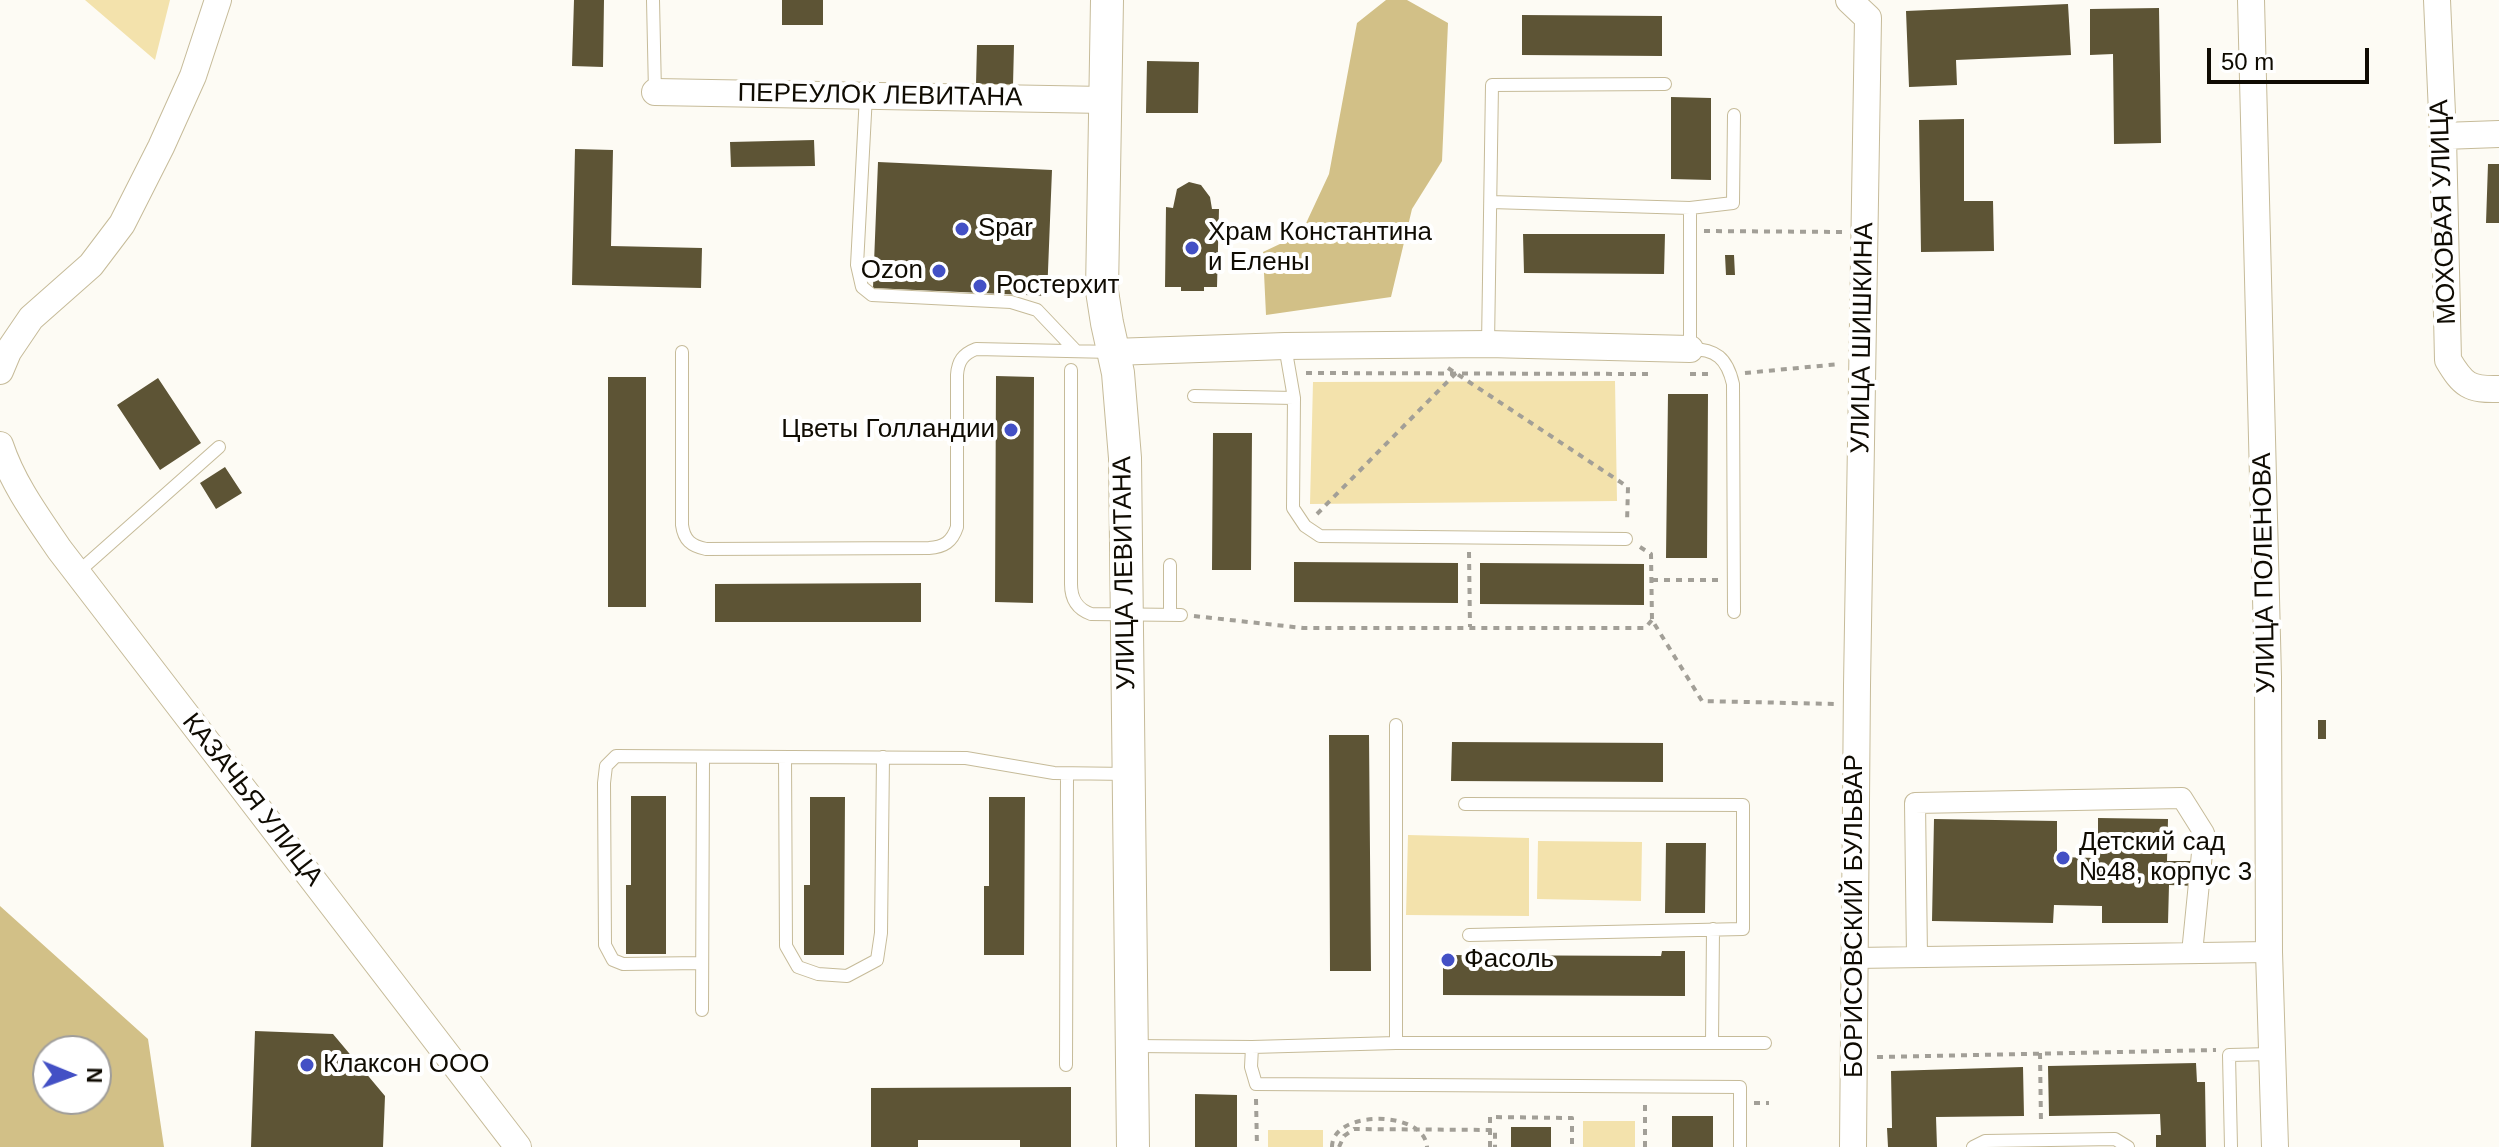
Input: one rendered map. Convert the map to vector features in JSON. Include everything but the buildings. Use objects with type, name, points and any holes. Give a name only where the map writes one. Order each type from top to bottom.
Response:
[{"type":"street","points":[[0,371],[8,352],[31,318],[91,265],[122,224],[193,76],[218,0]]},
{"type":"street","name":"УЛИЦА ЛЕВИТАНА","points":[[1107,0],[1102,291],[1118,373],[1125,458],[1133,1147]]},
{"type":"street","name":"УЛИЦА ШИШКИНА","points":[[1849,0],[1868,18],[1857,694]]},
{"type":"street","name":"УЛИЦА ПОЛЕНОВА","points":[[2251,0],[2268,677],[2269,952],[2275,1147]]},
{"type":"street","name":"МОХОВАЯ УЛИЦА","points":[[2437,0],[2448,360],[2461,381],[2480,389],[2499,389]]},
{"type":"street","name":"ПЕРЕУЛОК ЛЕВИТАНА","points":[[655,92],[1105,100]]},
{"type":"street","points":[[2443,136],[2499,134]]},
{"type":"street","points":[[1113,352],[1488,344],[1687,361]]},
{"type":"street","name":"КАЗАЧЬЯ УЛИЦА","points":[[0,445],[22,495],[77,573],[518,1147]]},
{"type":"street","name":"БОРИСОВСКИЙ БУЛЬВАР","points":[[1853,1147],[1857,694]]},
{"type":"street","points":[[1917,957],[1915,803],[2182,798],[2204,833],[2192,953]]},
{"type":"street","points":[[1855,958],[2269,952]]},
{"type":"lane","points":[[653,0],[655,92]]},
{"type":"lane","points":[[1488,344],[1492,85],[1665,84]]},
{"type":"lane","points":[[866,95],[857,265],[862,287],[872,295],[1011,302],[1037,310],[1076,351]]},
{"type":"lane","points":[[1491,202],[1690,208],[1733,203],[1734,115]]},
{"type":"lane","points":[[1690,208],[1687,361],[1710,350],[1725,363],[1733,384],[1734,612]]},
{"type":"lane","points":[[1285,346],[1294,398],[1293,508],[1305,526],[1320,536],[1626,539]]},
{"type":"lane","points":[[682,352],[681,515],[685,538],[691,544],[706,549],[943,546],[957,527],[957,375],[962,359],[976,349],[1113,352]]},
{"type":"lane","points":[[1071,370],[1071,593],[1074,601],[1085,612],[1100,615],[1175,615],[1170,565]]},
{"type":"lane","points":[[1194,396],[1294,398]]},
{"type":"lane","points":[[77,573],[219,447]]},
{"type":"lane","points":[[1396,725],[1396,1043]]},
{"type":"lane","points":[[702,963],[623,964],[613,960],[605,945],[604,783],[606,766],[616,756],[966,758],[1067,774],[1128,774]]},
{"type":"lane","points":[[702,1010],[703,757]]},
{"type":"lane","points":[[785,757],[786,946],[798,967],[818,974],[847,976],[877,960],[881,933],[883,757]]},
{"type":"lane","points":[[1066,1065],[1067,774]]},
{"type":"lane","points":[[1465,804],[1743,805],[1743,929],[1469,935]]},
{"type":"lane","points":[[1712,1042],[1713,929]]},
{"type":"lane","points":[[1133,1046],[1765,1043]]},
{"type":"lane","points":[[1252,1047],[1251,1067],[1256,1084],[1740,1087],[1740,1147]]},
{"type":"lane","points":[[2231,1147],[2229,1055],[2272,1054]]},
{"type":"lane","points":[[1973,1147],[1985,1141],[2115,1139],[2128,1147]]},
{"type":"path","points":[[1726,232],[1865,232]]},
{"type":"path","points":[[1414,345],[1628,487],[1626,539],[1651,554],[1652,620],[1702,701],[1857,694]]},
{"type":"path","points":[[1687,361],[1731,374],[1863,362]]},
{"type":"path","points":[[1290,373],[1654,374]]},
{"type":"path","points":[[1305,526],[1456,373]]},
{"type":"path","points":[[1469,538],[1470,628]]},
{"type":"path","points":[[1652,580],[1734,580]]},
{"type":"path","points":[[1175,615],[1303,628],[1645,628],[1652,620]]},
{"type":"path","points":[[1877,1057],[2229,1049],[2229,1055]]},
{"type":"path","points":[[2040,1053],[2042,1140]]},
{"type":"path","points":[[1256,1084],[1257,1147]]},
{"type":"path","points":[[1740,1102],[1769,1103]]},
{"type":"path","points":[[1645,1147],[1645,1105],[1660,1103]]},
{"type":"path","points":[[1490,1130],[1490,1117],[1572,1118],[1572,1147]]},
{"type":"path","points":[[1332,1147],[1336,1133],[1357,1121],[1403,1121],[1418,1130],[1427,1141],[1427,1147]]},
{"type":"path","points":[[1339,1147],[1344,1136],[1354,1129],[1495,1130],[1492,1147]]},
{"type":"shaded area","points":[[85,0],[170,0],[155,60]]},
{"type":"shaded area","points":[[1386,0],[1407,0],[1448,23],[1442,161],[1412,209],[1391,297],[1266,315],[1263,252],[1301,234],[1329,174],[1357,23]]},
{"type":"shaded area","points":[[1615,381],[1617,501],[1310,504],[1313,382]]},
{"type":"shaded area","points":[[1408,835],[1529,838],[1529,916],[1406,915]]},
{"type":"shaded area","points":[[1538,841],[1642,842],[1641,901],[1537,899]]},
{"type":"shaded area","points":[[0,906],[148,1039],[164,1147],[0,1147]]},
{"type":"shaded area","points":[[1583,1121],[1635,1121],[1635,1147],[1583,1147]]},
{"type":"shaded area","points":[[1268,1130],[1323,1130],[1323,1147],[1268,1147]]},
{"type":"place","name":"Spar","points":[[962,229]]},
{"type":"place","name":"Храм Константина и Елены","points":[[1192,248]]},
{"type":"place","name":"Ozon","points":[[939,271]]},
{"type":"place","name":"Ростерхит","points":[[980,286]]},
{"type":"place","name":"Цветы Голландии","points":[[1011,430]]},
{"type":"place","name":"Детский сад №48, корпус 3","points":[[2063,858]]},
{"type":"place","name":"Фасоль","points":[[1448,960]]},
{"type":"place","name":"Клаксон ООО","points":[[307,1065]]}]
